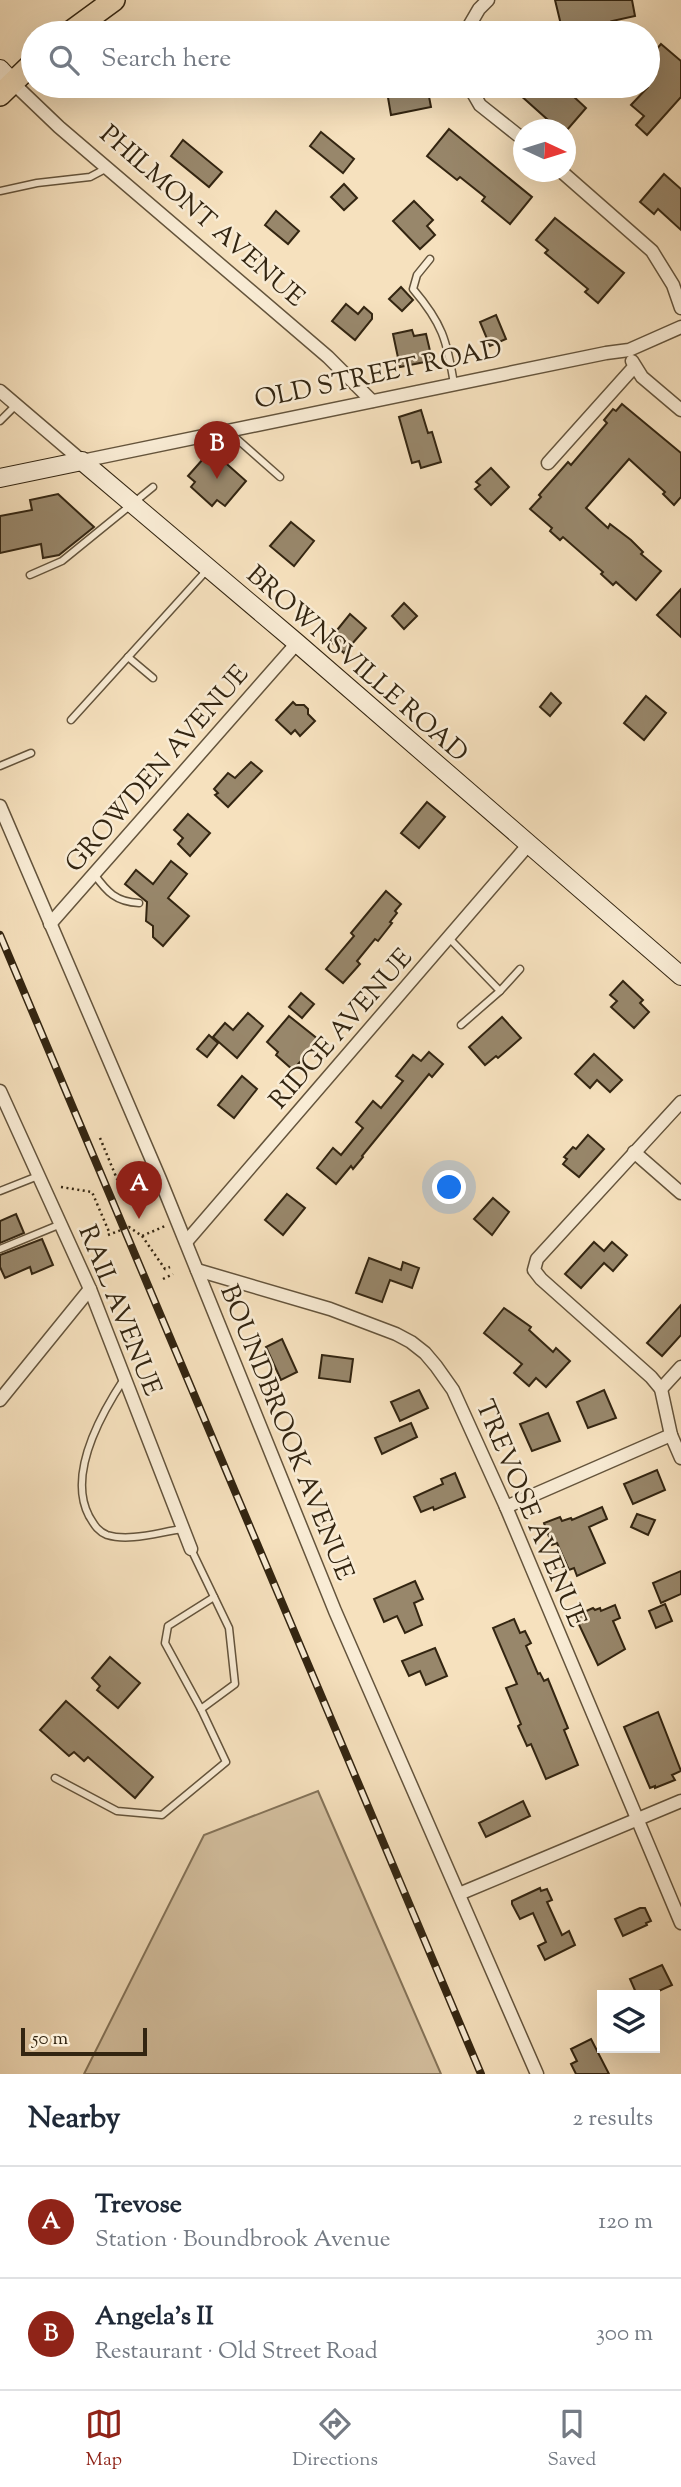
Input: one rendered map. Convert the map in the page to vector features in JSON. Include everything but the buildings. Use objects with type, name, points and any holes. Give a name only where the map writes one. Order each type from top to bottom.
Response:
[{"type":"main road","points":[[85,21],[114,0]]},
{"type":"main road","points":[[4,82],[21,71]]},
{"type":"street","points":[[472,21],[488,0]]},
{"type":"street","name":"PHILMONT AVENUE","points":[[4,82],[21,96]]},
{"type":"street","name":"PHILMONT AVENUE","points":[[24,98],[108,167],[328,357],[372,401]]},
{"type":"street","points":[[476,98],[480,105],[513,132]]},
{"type":"street","points":[[573,182],[652,251],[673,285],[681,308]]},
{"type":"street","name":"OLD STREET ROAD","points":[[0,478],[629,350],[681,327]]},
{"type":"street","points":[[629,350],[634,367],[642,377],[681,410]]},
{"type":"street","points":[[548,463],[634,367]]},
{"type":"street","name":"BROWNSVILLE ROAD","points":[[0,391],[297,643],[681,976]]},
{"type":"street","name":"GROWDEN AVENUE","points":[[50,924],[297,643]]},
{"type":"street","name":"BOUNDBROOK AVENUE","points":[[0,806],[186,1242],[335,1611],[537,2074]]},
{"type":"street","name":"RIDGE AVENUE","points":[[186,1242],[529,844]]},
{"type":"street","name":"RAIL AVENUE","points":[[0,1091],[90,1289],[191,1549]]},
{"type":"street","points":[[681,1102],[537,1259],[534,1270],[661,1389],[671,1435],[681,1458]]},
{"type":"street","points":[[0,1127],[13,1123]]},
{"type":"street","points":[[634,1152],[681,1192]]},
{"type":"street","name":"TREVOSE AVENUE","points":[[197,1270],[330,1309],[411,1342],[425,1353],[453,1390],[506,1507],[681,1923]]},
{"type":"street","points":[[0,1400],[90,1289]]},
{"type":"street","points":[[661,1389],[681,1367]]},
{"type":"street","points":[[506,1507],[671,1435]]},
{"type":"street","points":[[459,1894],[681,1801]]},
{"type":"lane","points":[[0,191],[37,183],[90,177],[108,167]]},
{"type":"lane","points":[[430,259],[417,275],[413,289],[433,313],[445,336],[454,384]]},
{"type":"lane","points":[[0,421],[16,405]]},
{"type":"lane","points":[[228,431],[280,477]]},
{"type":"lane","points":[[30,575],[62,561],[153,487]]},
{"type":"lane","points":[[71,720],[208,569]]},
{"type":"lane","points":[[128,657],[153,678]]},
{"type":"lane","points":[[0,766],[31,753]]},
{"type":"lane","points":[[93,873],[115,898],[139,903]]},
{"type":"lane","points":[[448,937],[500,990]]},
{"type":"lane","points":[[461,1025],[520,969]]},
{"type":"lane","points":[[0,1191],[42,1180]]},
{"type":"lane","points":[[0,1249],[61,1224]]},
{"type":"lane","points":[[125,1377],[104,1408],[94,1435],[82,1479],[85,1508],[96,1528],[105,1534],[123,1538],[183,1529]]},
{"type":"lane","points":[[191,1549],[229,1628],[235,1684],[201,1709]]},
{"type":"lane","points":[[55,1778],[117,1811],[162,1815],[226,1762],[201,1709],[164,1643],[168,1626],[215,1597]]},
{"type":"path","points":[[100,1138],[117,1179],[130,1172]]},
{"type":"path","points":[[42,1180],[92,1192],[109,1235],[129,1227],[142,1236],[165,1269],[170,1267]]},
{"type":"path","points":[[142,1236],[150,1232]]},
{"type":"path","points":[[163,1279],[173,1274]]},
{"type":"shaded area","points":[[318,1791],[441,2074],[84,2074],[204,1835]]},
{"type":"railway","points":[[0,935],[481,2074]]},
{"type":"place","name":"Angela's II","points":[[217,479]]},
{"type":"place","name":"Trevose","points":[[139,1219]]}]
